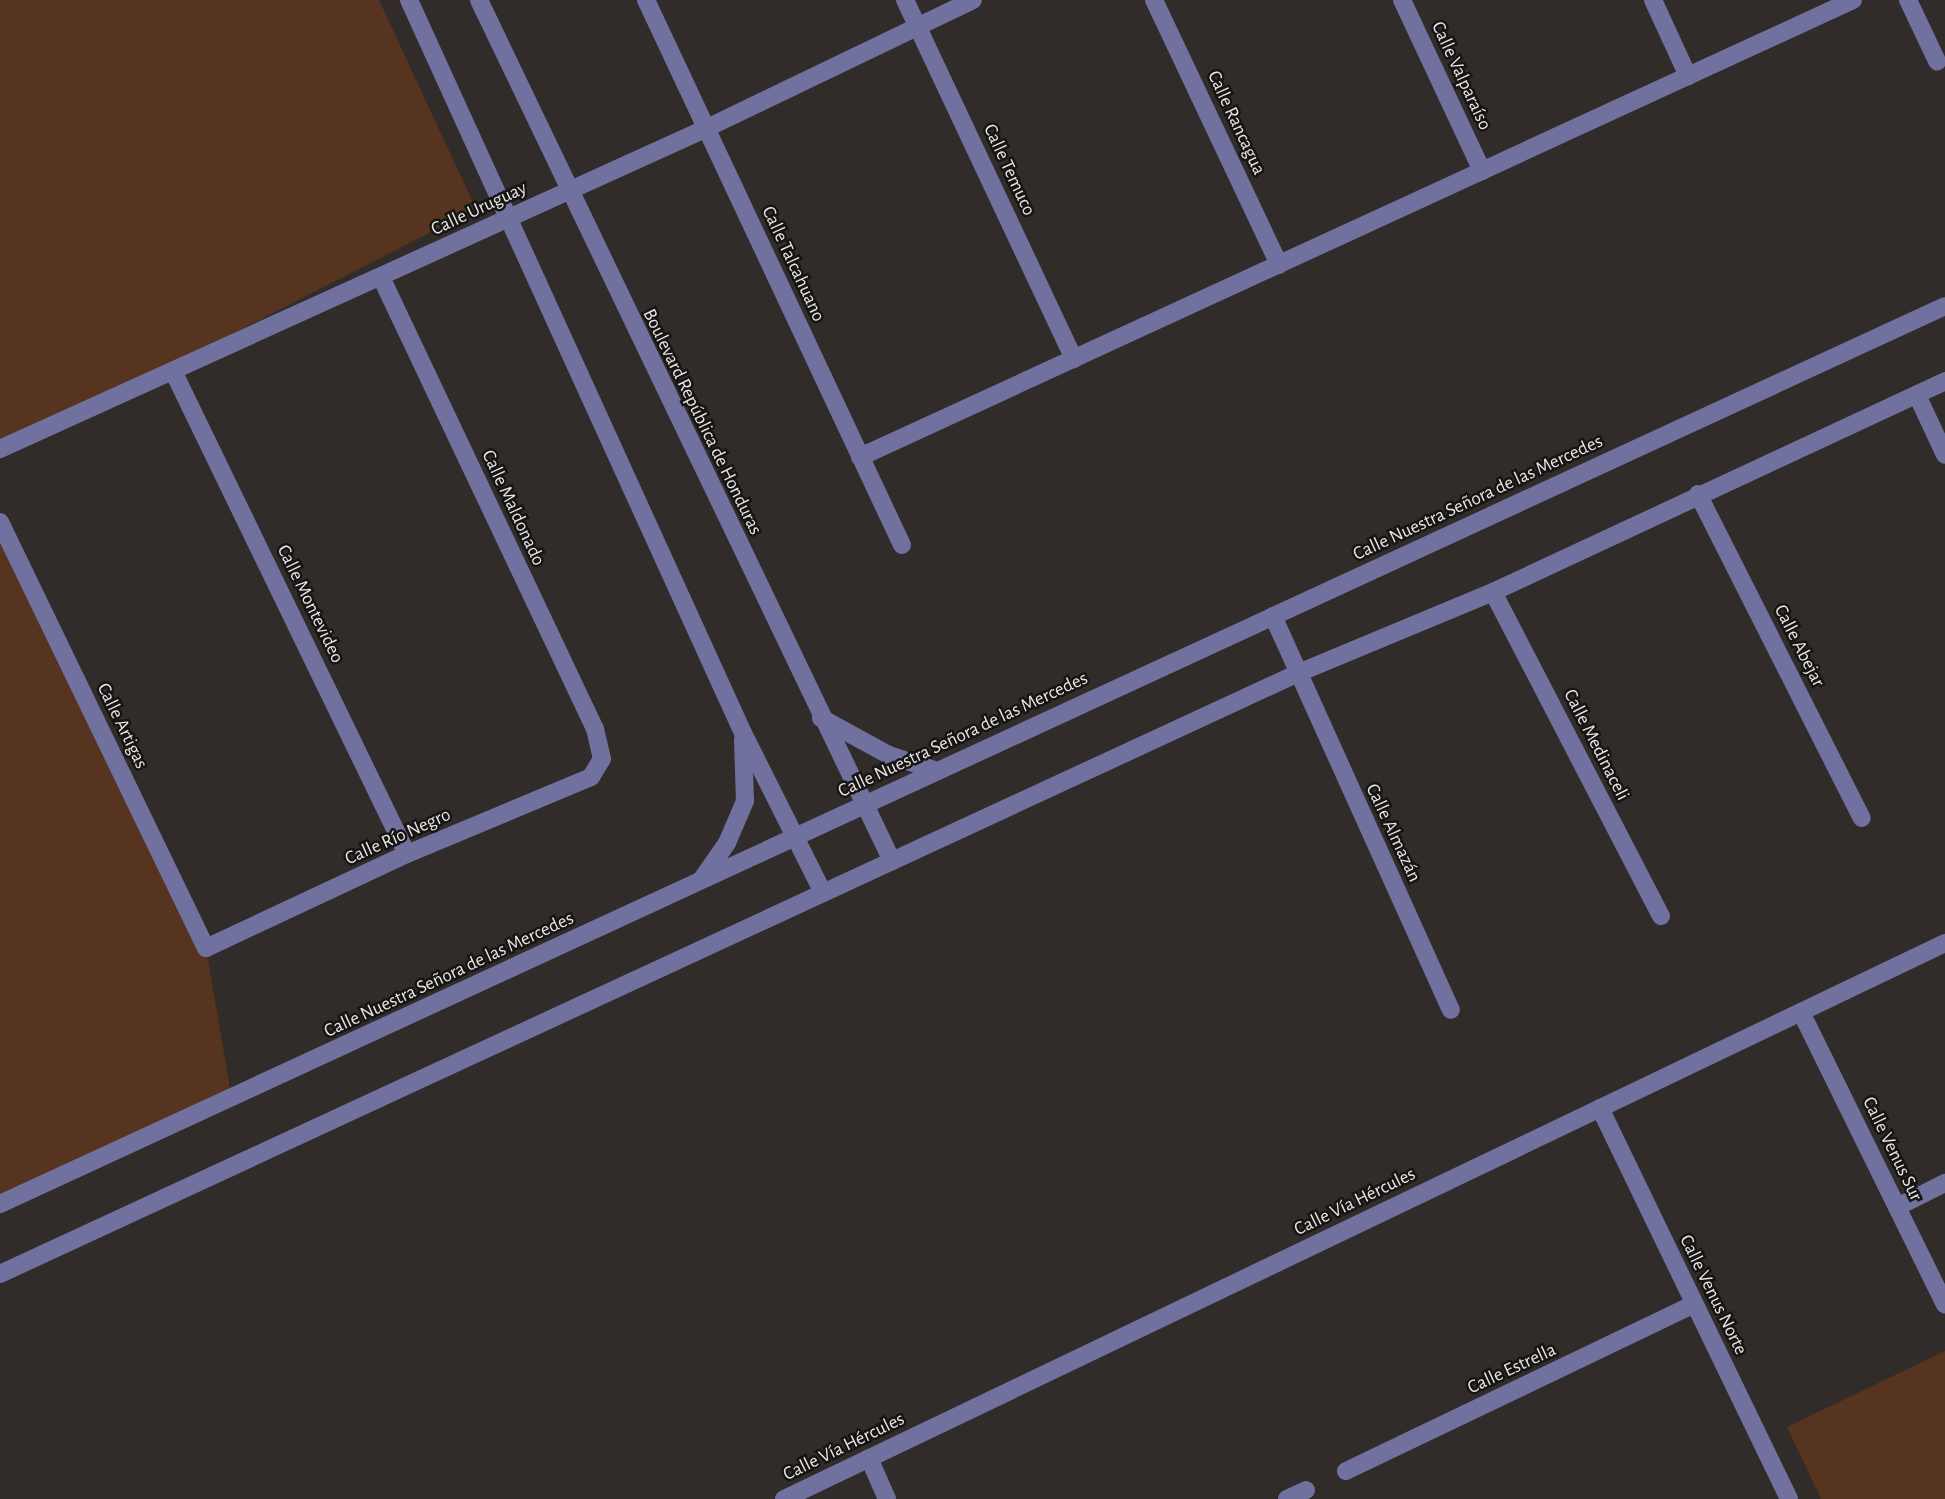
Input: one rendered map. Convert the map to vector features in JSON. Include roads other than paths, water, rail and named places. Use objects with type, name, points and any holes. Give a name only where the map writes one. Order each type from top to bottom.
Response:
[{"type":"street","points":[[409,0],[511,217],[743,733],[823,893]]},
{"type":"street","name":"Boulevard República de Honduras","points":[[479,0],[568,191],[892,861]]},
{"type":"street","name":"Calle Talcahuano","points":[[646,0],[902,545]]},
{"type":"street","name":"Calle Temuco","points":[[905,0],[1074,359]]},
{"type":"street","name":"Calle Uruguay","points":[[0,449],[174,373],[707,128],[973,0]]},
{"type":"street","name":"Calle Rancagua","points":[[1154,0],[1279,265]]},
{"type":"street","name":"Calle Valparaíso","points":[[1402,0],[1482,171]]},
{"type":"street","points":[[1653,0],[1688,76]]},
{"type":"street","points":[[860,457],[1853,0]]},
{"type":"street","points":[[1908,0],[1937,61]]},
{"type":"street","name":"Calle Maldonado","points":[[381,277],[595,729],[602,759]]},
{"type":"street","name":"Calle Nuestra Señora de las Mercedes","points":[[0,1204],[1945,306]]},
{"type":"street","name":"Calle Montevideo","points":[[174,373],[407,854]]},
{"type":"street","points":[[0,1274],[1296,674],[1493,592],[1945,381]]},
{"type":"street","points":[[1917,395],[1945,455]]},
{"type":"street","name":"Calle Abejar","points":[[1698,494],[1862,818]]},
{"type":"street","name":"Calle Artigas","points":[[0,522],[206,948]]},
{"type":"street","name":"Calle Medinaceli","points":[[1493,592],[1661,916]]},
{"type":"street","name":"Calle Almazán","points":[[1273,616],[1296,674],[1451,1010]]},
{"type":"street","points":[[821,718],[888,755],[937,771]]},
{"type":"street","points":[[701,881],[727,843],[745,801],[743,733]]},
{"type":"street","name":"Calle Río Negro","points":[[206,948],[407,854],[591,777],[602,759]]},
{"type":"street","name":"Calle Vía Hércules","points":[[784,1499],[1945,943]]},
{"type":"street","name":"Calle Venus Sur","points":[[1801,1012],[1945,1305]]},
{"type":"street","name":"Calle Venus Norte","points":[[1600,1108],[1783,1497]]},
{"type":"street","points":[[1897,1207],[1945,1184]]},
{"type":"street","name":"Calle Estrella","points":[[1346,1471],[1694,1304]]},
{"type":"street","points":[[869,1458],[887,1499]]},
{"type":"street","points":[[1287,1499],[1306,1490]]}]
